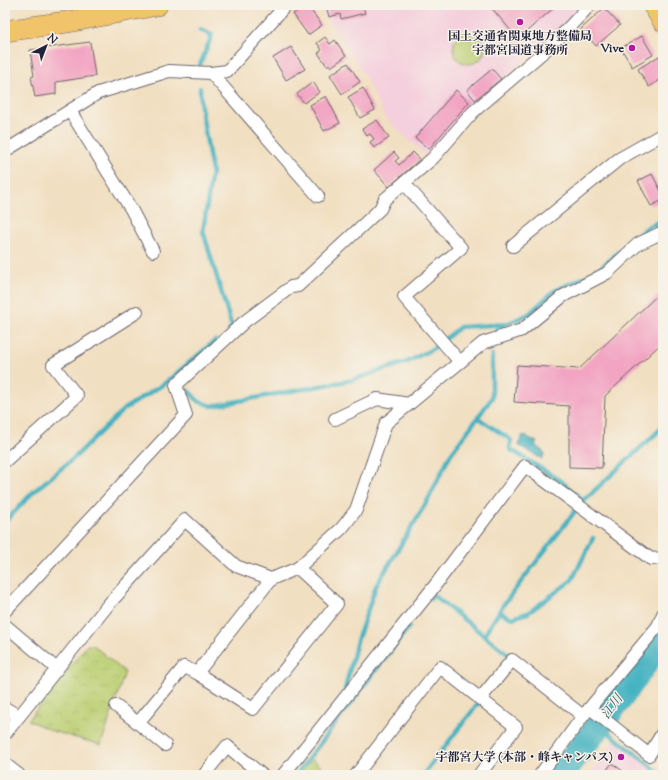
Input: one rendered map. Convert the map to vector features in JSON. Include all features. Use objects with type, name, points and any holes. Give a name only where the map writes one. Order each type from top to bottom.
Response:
[{"type":"highway","points":[[5,31],[73,21],[157,5]]},
{"type":"highway","points":[[653,5],[663,21]]},
{"type":"street","points":[[5,151],[98,93],[169,71],[211,73],[227,71],[286,5]]},
{"type":"street","points":[[5,611],[186,415],[176,385],[244,322],[291,287],[298,286],[380,209],[385,199],[433,158],[473,112],[555,42],[590,5]]},
{"type":"street","points":[[211,73],[318,196]]},
{"type":"street","points":[[70,111],[131,209],[153,251]]},
{"type":"street","points":[[513,246],[619,159],[663,134]]},
{"type":"street","points":[[404,183],[461,248],[404,297],[460,362]]},
{"type":"street","points":[[197,673],[271,579],[298,568],[342,528],[356,510],[386,424],[483,343],[522,330],[563,296],[606,273],[638,244],[663,232]]},
{"type":"street","points":[[5,461],[77,396],[54,365],[136,312]]},
{"type":"street","points":[[335,419],[377,399],[409,404]]},
{"type":"street","points":[[283,775],[433,588],[525,466],[651,559],[663,558]]},
{"type":"street","points":[[5,734],[108,605],[186,520],[236,566],[271,579]]},
{"type":"street","points":[[138,723],[184,667],[197,673],[253,709],[337,604],[298,568]]},
{"type":"street","points":[[540,775],[586,712],[658,626],[663,614]]},
{"type":"street","points":[[5,625],[57,669]]},
{"type":"street","points":[[480,699],[512,660],[586,712],[617,730],[649,755],[663,732]]},
{"type":"street","points":[[356,775],[440,667],[516,727],[478,775]]},
{"type":"street","points":[[116,706],[165,745]]},
{"type":"street","points":[[5,708],[19,716]]},
{"type":"street","points":[[204,775],[227,746],[262,775]]},
{"type":"street","points":[[5,764],[18,775]]},
{"type":"shaded area","points":[[318,5],[584,5],[560,29],[471,107],[428,157],[383,114],[364,74]]},
{"type":"shaded area","name":"宇都宮大学 (本部・峰キャンパス)","points":[[617,738],[662,775],[589,775]]},
{"type":"green space","points":[[466,32],[472,32],[481,36],[485,48],[481,60],[472,64],[466,64],[457,60],[453,51],[453,45],[457,36]]},
{"type":"green space","points":[[87,645],[93,645],[125,672],[101,745],[52,731],[28,720]]},
{"type":"green space","points":[[312,759],[332,775],[299,775]]},
{"type":"water","points":[[523,435],[537,442],[535,445],[545,453],[542,459],[518,445]]},
{"type":"building","points":[[307,5],[322,25],[308,35],[293,14]]},
{"type":"building","points":[[326,5],[363,5],[365,13],[341,19],[340,14],[329,17]]},
{"type":"building","name":"国土交通省関東地方整備局 宇都宮国道事務所","points":[[489,5],[557,5],[518,39]]},
{"type":"building","points":[[604,8],[620,25],[596,46],[581,29]]},
{"type":"building","points":[[642,36],[653,55],[632,67],[621,48]]},
{"type":"building","points":[[325,37],[330,44],[335,40],[346,56],[331,67],[329,64],[327,66],[318,53],[322,50],[317,43]]},
{"type":"building","points":[[90,42],[95,76],[56,82],[56,94],[35,97],[31,77],[34,76],[30,50]]},
{"type":"building","points":[[291,47],[305,69],[286,80],[273,58]]},
{"type":"building","points":[[659,56],[663,63],[663,78],[649,87],[638,69]]},
{"type":"building","points":[[348,63],[360,82],[342,94],[330,75]]},
{"type":"building","points":[[492,69],[501,79],[475,100],[467,90]]},
{"type":"building","points":[[313,82],[320,92],[304,103],[297,94]]},
{"type":"building","points":[[363,88],[375,110],[360,118],[348,97]]},
{"type":"building","points":[[456,90],[469,102],[429,149],[415,138]]},
{"type":"building","points":[[326,96],[340,123],[324,131],[310,105]]},
{"type":"building","points":[[377,120],[389,138],[374,148],[370,142],[374,139],[370,134],[367,136],[362,129]]},
{"type":"building","points":[[394,152],[399,158],[395,161],[399,165],[413,152],[420,159],[389,187],[374,170]]},
{"type":"building","points":[[652,174],[663,195],[663,200],[651,206],[638,181]]},
{"type":"building","points":[[663,290],[663,342],[605,396],[602,468],[569,467],[569,406],[514,402],[517,365],[579,369]]},
{"type":"building","points":[[612,763],[628,775],[603,775]]},
{"type":"waterway","points":[[200,30],[212,35],[200,65]]},
{"type":"waterway","points":[[200,88],[201,107],[212,172],[203,231],[232,327],[229,330]]},
{"type":"waterway","points":[[496,330],[529,314],[554,291],[597,271],[649,226],[663,220]]},
{"type":"waterway","points":[[189,391],[198,401],[212,406],[352,380],[407,362],[434,348],[460,327],[506,324]]},
{"type":"waterway","points":[[5,522],[33,492],[74,458],[124,409],[164,384],[215,341]]},
{"type":"waterway","points":[[353,702],[344,693],[357,641],[376,586],[429,498],[450,455],[492,398],[492,355]]},
{"type":"waterway","points":[[478,418],[511,440],[510,449],[562,482],[583,501]]},
{"type":"waterway","points":[[484,636],[504,604],[583,501],[663,427]]},
{"type":"waterway","points":[[499,612],[512,618],[528,613],[572,580],[593,538]]},
{"type":"waterway","points":[[431,599],[433,595],[514,659]]},
{"type":"waterway","points":[[296,775],[409,627]]},
{"type":"waterway","name":"江川","points":[[560,775],[620,698],[663,637]]},
{"type":"waterway","points":[[423,775],[480,701]]},
{"type":"waterway","points":[[599,725],[662,775]]},
{"type":"place","name":"国土交通省関東地方整備局 宇都宮国道事務所","points":[[520,22]]},
{"type":"place","name":"Vive","points":[[632,48]]},
{"type":"place","name":"宇都宮大学 (本部・峰キャンパス)","points":[[621,757]]}]
